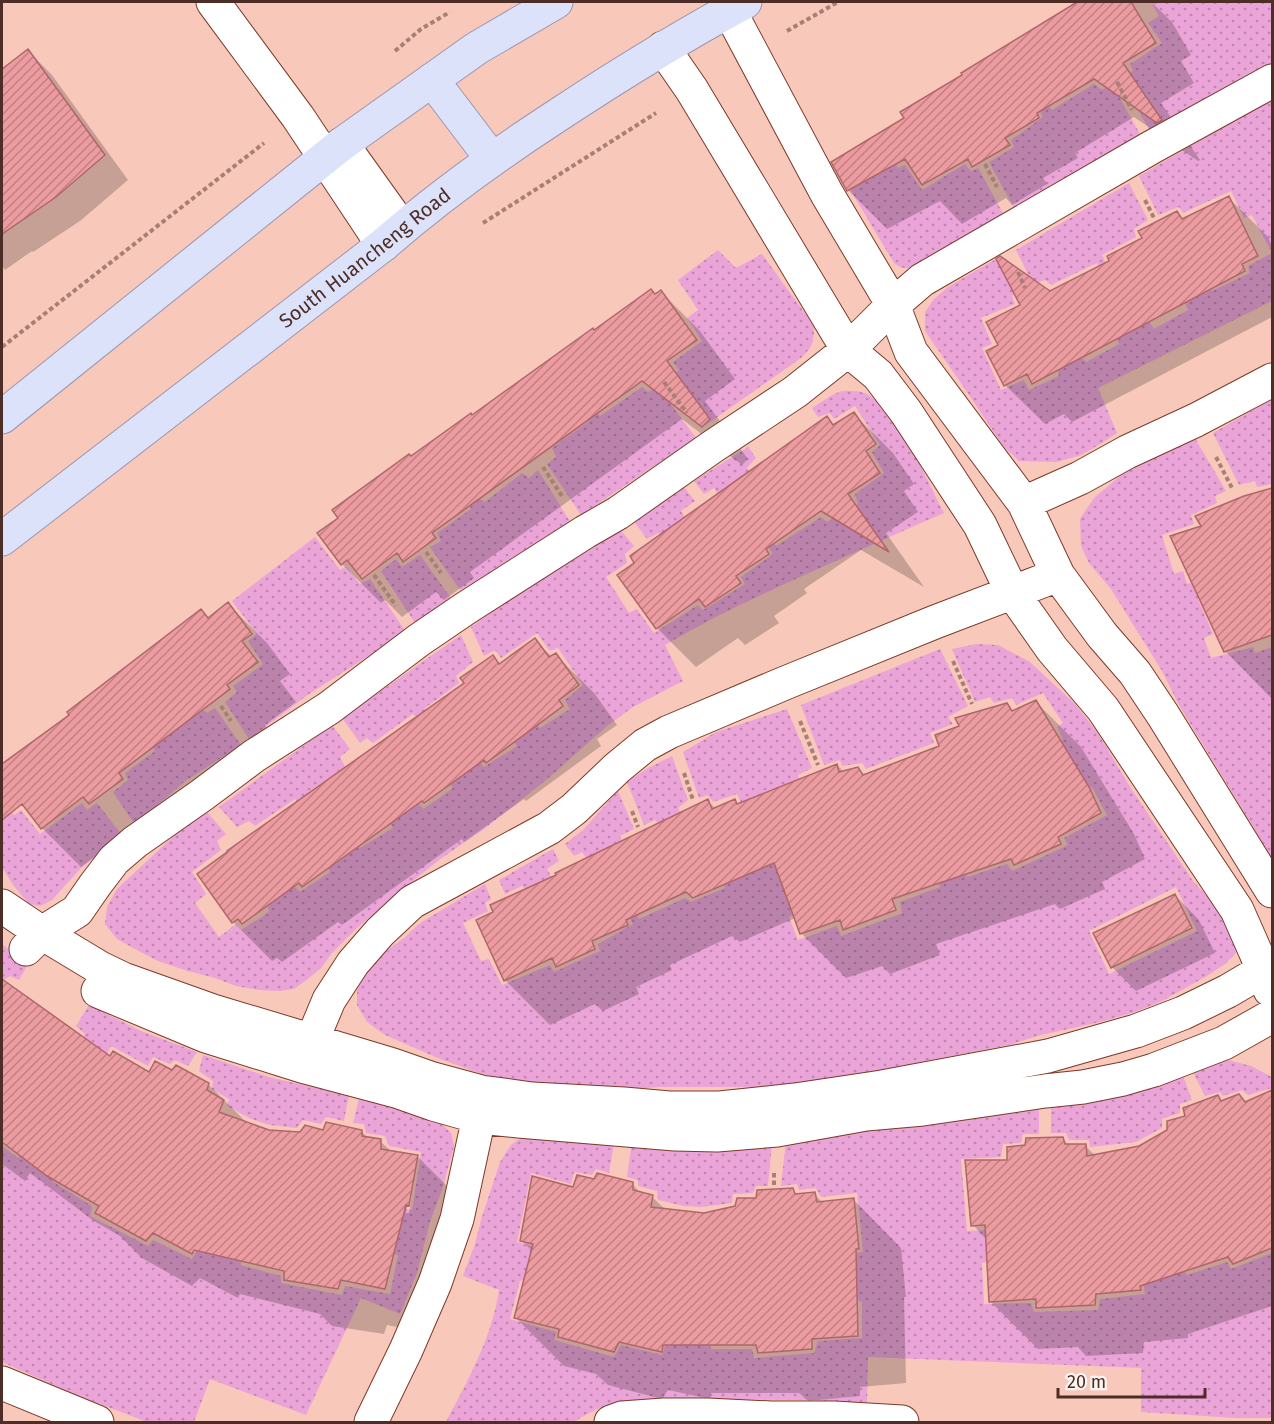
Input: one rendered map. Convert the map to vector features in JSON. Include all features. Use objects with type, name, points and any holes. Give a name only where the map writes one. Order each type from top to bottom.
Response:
[{"type":"main road","points":[[2,417],[333,151],[477,48],[556,2]]},
{"type":"main road","name":"South Huancheng Road","points":[[2,539],[492,159],[612,79],[737,6]]},
{"type":"main road","points":[[432,80],[492,159]]},
{"type":"street","points":[[213,2],[298,117],[333,151],[393,237]]},
{"type":"street","points":[[240,2],[315,104],[333,151]]},
{"type":"street","points":[[737,6],[750,52],[827,194],[893,305],[911,352],[1024,502],[1058,575],[1102,635],[1135,673],[1272,891]]},
{"type":"street","points":[[2,906],[23,938],[93,989],[206,1036],[307,1054],[433,1104],[480,1104],[532,1099],[669,1108],[720,1108],[882,1087],[1048,1056],[1136,1031],[1269,978],[1237,910],[1103,709],[1052,649],[1012,592],[980,525],[906,412],[878,375],[848,350],[692,90],[663,48]]},
{"type":"street","points":[[23,938],[77,910],[114,860],[135,842],[254,756],[328,708],[419,640],[522,572],[618,513],[795,392],[848,350],[922,280],[1152,147],[1272,81]]},
{"type":"street","points":[[1024,502],[1080,478],[1272,380]]},
{"type":"street","points":[[307,1054],[328,1000],[352,963],[412,902],[549,828],[574,809],[645,745],[669,732],[785,683],[1058,575]]},
{"type":"street","points":[[480,1104],[519,1121],[675,1134],[717,1135],[777,1130],[866,1114],[923,1109],[1083,1087],[1123,1079],[1154,1070],[1224,1043],[1272,1016]]},
{"type":"street","points":[[371,1422],[435,1283],[457,1219],[480,1104]]},
{"type":"street","points":[[2,1383],[97,1422]]},
{"type":"street","points":[[611,1422],[622,1418],[664,1415],[834,1418],[902,1422]]},
{"type":"path","points":[[750,52],[838,2]]},
{"type":"path","points":[[394,52],[422,29],[458,6]]},
{"type":"path","points":[[477,226],[692,90]]},
{"type":"path","points":[[2,346],[266,141]]},
{"type":"shaded area","points":[[1151,2],[1272,2],[1272,64],[1150,131],[1120,79],[1133,71],[1130,64],[1162,43],[1148,23],[1159,16]]},
{"type":"shaded area","points":[[1094,84],[1102,90],[1112,84],[1141,136],[1014,208],[989,162],[1014,147],[1011,140],[1043,117],[1031,95],[1038,91],[1052,110]]},
{"type":"shaded area","points":[[1272,99],[1272,253],[1252,215],[1244,218],[1231,191],[1183,213],[1179,207],[1158,215],[1139,176]]},
{"type":"shaded area","points":[[875,135],[898,168],[905,165],[922,190],[965,164],[971,171],[978,168],[1004,215],[920,265],[907,268],[898,266],[894,263],[833,161]]},
{"type":"shaded area","points":[[1129,183],[1148,220],[1134,229],[1136,237],[1102,255],[1114,279],[1106,283],[1097,263],[1051,285],[1045,280],[1033,284],[1016,250]]},
{"type":"shaded area","points":[[718,250],[736,268],[762,254],[814,326],[814,336],[808,351],[801,358],[706,425],[670,378],[679,370],[673,362],[702,341],[687,318],[698,310],[678,280]]},
{"type":"shaded area","points":[[1272,253],[1272,301],[1098,388],[1117,433],[1081,455],[1057,462],[1019,461],[1004,447],[925,331],[925,312],[934,299],[948,287],[1001,256],[1019,291],[1012,296],[1015,304],[981,318],[992,344],[982,348],[1001,390],[1024,380],[1029,390],[1059,376],[1057,366],[1080,356],[1086,362],[1119,344],[1115,335],[1147,318],[1154,329],[1188,310],[1183,298],[1208,285],[1212,291],[1250,273],[1248,266]]},
{"type":"shaded area","points":[[642,387],[648,392],[658,387],[696,438],[581,515],[547,464],[556,457],[552,448],[588,422],[577,404],[585,396],[600,416]]},
{"type":"shaded area","points":[[842,391],[866,393],[891,417],[911,449],[944,513],[765,593],[707,621],[665,645],[683,681],[633,707],[606,727],[526,796],[409,884],[357,928],[308,979],[294,989],[279,991],[236,986],[158,961],[117,939],[105,924],[107,907],[117,889],[177,833],[207,812],[226,834],[217,841],[221,850],[192,872],[206,894],[195,903],[219,937],[236,924],[241,930],[269,912],[267,903],[293,885],[300,892],[330,872],[326,864],[355,842],[360,848],[393,828],[388,819],[416,800],[423,809],[453,788],[448,780],[478,759],[484,767],[517,746],[511,736],[535,721],[540,728],[570,709],[565,700],[583,685],[558,648],[550,651],[537,633],[501,658],[495,650],[484,656],[471,627],[529,584],[618,527],[634,546],[625,554],[627,563],[606,577],[629,613],[637,609],[654,633],[698,605],[703,610],[745,584],[741,577],[773,554],[759,532],[766,528],[776,546],[821,517],[827,522],[858,504],[855,494],[884,473],[872,452],[880,445],[855,406],[834,419],[830,413],[818,417],[812,408]]},
{"type":"shaded area","points":[[1272,399],[1272,484],[1257,487],[1255,481],[1239,485],[1213,433]]},
{"type":"shaded area","points":[[1195,438],[1226,491],[1215,496],[1217,503],[1191,515],[1194,524],[1162,535],[1174,574],[1183,571],[1187,584],[1205,579],[1210,594],[1198,599],[1213,634],[1204,638],[1211,658],[1253,647],[1255,653],[1272,647],[1272,811],[1270,813],[1272,858],[1180,707],[1162,671],[1111,589],[1089,563],[1081,546],[1080,519],[1094,498],[1121,475]]},
{"type":"shaded area","points":[[748,447],[756,458],[747,468],[752,476],[720,498],[714,488],[704,494],[694,481]]},
{"type":"shaded area","points":[[538,470],[571,523],[460,590],[430,547],[441,541],[437,533],[471,509],[469,502],[475,495],[485,502],[522,473],[529,478]]},
{"type":"shaded area","points":[[683,486],[695,501],[681,511],[688,522],[665,537],[658,533],[647,539],[633,520]]},
{"type":"shaded area","points":[[315,537],[340,570],[346,566],[360,584],[370,579],[406,632],[309,694],[249,739],[225,702],[237,692],[233,686],[263,664],[248,641],[257,634],[232,601]]},
{"type":"shaded area","points":[[420,555],[451,598],[415,623],[381,571],[396,559],[402,567]]},
{"type":"shaded area","points":[[461,635],[473,662],[456,676],[459,683],[425,708],[428,714],[420,721],[413,714],[373,743],[367,738],[360,743],[342,718]]},
{"type":"shaded area","points":[[977,644],[998,645],[1030,662],[1075,704],[1098,733],[1130,787],[1193,881],[1225,915],[1242,941],[1235,954],[1225,964],[1162,1001],[1100,1022],[1041,1035],[1009,1045],[884,1071],[756,1087],[658,1087],[628,1090],[556,1086],[508,1080],[482,1074],[440,1059],[385,1035],[367,1022],[357,1005],[357,990],[376,962],[420,923],[485,884],[491,899],[485,903],[488,911],[463,923],[481,961],[489,959],[502,985],[550,965],[554,972],[600,951],[598,944],[633,924],[622,902],[630,899],[639,919],[685,898],[691,902],[725,888],[723,881],[768,852],[796,912],[789,917],[798,940],[837,926],[841,936],[902,913],[900,902],[940,887],[929,861],[956,848],[967,877],[1007,864],[1012,871],[1068,845],[1064,838],[1107,815],[1092,787],[1082,790],[1046,749],[1063,740],[1057,727],[1063,723],[1043,693],[1016,705],[1012,698],[994,703],[990,697],[975,702],[952,649]],"holes":[[[1176,887],[1197,931],[1109,974],[1089,931]]]},
{"type":"shaded area","points":[[940,649],[968,706],[948,717],[953,724],[930,733],[934,743],[866,769],[862,763],[842,766],[840,760],[824,765],[801,705]]},
{"type":"shaded area","points":[[215,708],[241,745],[184,782],[135,825],[113,792],[128,780],[125,773],[155,751],[139,726],[202,709],[207,713]]},
{"type":"shaded area","points":[[787,709],[812,768],[798,775],[800,782],[746,813],[737,794],[713,802],[708,795],[699,798],[683,752],[716,732]]},
{"type":"shaded area","points":[[332,725],[350,749],[340,757],[345,767],[308,792],[318,811],[310,817],[295,799],[255,826],[249,821],[237,827],[219,807]]},
{"type":"shaded area","points":[[672,756],[688,800],[678,808],[682,816],[661,826],[655,820],[644,825],[627,782]]},
{"type":"shaded area","points":[[618,791],[634,829],[620,836],[624,846],[589,862],[582,852],[574,856],[565,844],[583,830]]},
{"type":"shaded area","points":[[2,799],[14,815],[21,810],[40,834],[82,803],[87,810],[97,803],[122,835],[81,868],[52,900],[40,906],[29,904],[2,867]]},
{"type":"shaded area","points":[[553,849],[559,861],[547,869],[553,880],[528,892],[522,886],[505,894],[499,880]]},
{"type":"shaded area","points":[[2,944],[28,964],[19,980],[10,976],[4,980],[2,978]]},
{"type":"shaded area","points":[[89,1005],[141,1031],[197,1052],[188,1066],[175,1060],[170,1064],[153,1057],[148,1066],[111,1046],[105,1058],[81,1042],[85,1034],[76,1026]]},
{"type":"shaded area","points":[[203,1055],[272,1078],[349,1095],[344,1121],[326,1117],[321,1124],[303,1120],[297,1128],[270,1125],[251,1119],[227,1106],[229,1099],[212,1089],[213,1081],[199,1071]]},
{"type":"shaded area","points":[[1228,1060],[1251,1066],[1272,1077],[1272,1088],[1248,1095],[1242,1090],[1223,1096],[1220,1092],[1205,1096],[1192,1070],[1205,1064]]},
{"type":"shaded area","points":[[1182,1073],[1192,1100],[1180,1104],[1180,1113],[1162,1119],[1162,1128],[1136,1142],[1090,1147],[1089,1140],[1069,1140],[1066,1133],[1051,1133],[1051,1101]]},
{"type":"shaded area","points":[[360,1095],[442,1124],[451,1133],[454,1146],[417,1273],[400,1314],[361,1298],[306,1415],[210,1379],[194,1422],[147,1422],[69,1392],[2,1362],[2,1146],[18,1158],[34,1135],[70,1150],[52,1181],[92,1206],[90,1216],[148,1246],[153,1240],[192,1259],[212,1225],[242,1231],[241,1265],[281,1276],[281,1283],[342,1295],[345,1286],[390,1294],[398,1255],[389,1252],[391,1207],[412,1210],[421,1152],[389,1146],[385,1136],[366,1133],[364,1124],[353,1123]]},
{"type":"shaded area","points":[[1039,1102],[1039,1134],[1023,1134],[1021,1143],[1003,1144],[1001,1157],[961,1159],[967,1231],[1003,1229],[989,1261],[982,1263],[984,1304],[1031,1303],[1034,1312],[1098,1310],[1100,1299],[1145,1294],[1141,1256],[1172,1242],[1187,1275],[1227,1262],[1231,1269],[1272,1253],[1272,1418],[1141,1412],[1141,1368],[868,1357],[867,1405],[814,1400],[657,1399],[613,1403],[573,1422],[446,1422],[485,1342],[499,1290],[463,1276],[500,1162],[511,1145],[525,1135],[615,1138],[609,1173],[596,1169],[592,1175],[574,1172],[571,1184],[531,1173],[517,1242],[549,1251],[527,1280],[520,1281],[510,1319],[556,1332],[554,1340],[614,1357],[621,1345],[662,1355],[675,1320],[705,1318],[711,1349],[752,1349],[754,1358],[814,1353],[818,1341],[862,1338],[862,1302],[851,1299],[840,1254],[863,1252],[857,1193],[821,1197],[816,1188],[799,1190],[797,1184],[781,1186],[786,1141]]},
{"type":"shaded area","points":[[632,1141],[772,1143],[768,1186],[756,1186],[753,1193],[733,1194],[732,1203],[702,1207],[684,1206],[658,1200],[657,1191],[638,1186],[638,1180],[627,1177]]},
{"type":"building","points":[[1077,2],[1131,2],[1156,43],[1123,63],[1162,120],[1157,123],[1094,79],[1037,113],[1039,118],[1005,138],[1010,145],[972,167],[968,159],[922,185],[905,159],[847,191],[831,162],[904,118],[900,112]]},
{"type":"building","points":[[28,49],[105,155],[56,197],[2,234],[2,69]]},
{"type":"building","points":[[1229,196],[1258,256],[1242,264],[1245,271],[1032,384],[1027,374],[1004,386],[986,351],[998,345],[986,322],[1020,305],[996,259],[1000,256],[1050,291],[1109,261],[1107,256],[1142,238],[1138,231],[1177,211],[1182,219]]},
{"type":"building","points":[[651,289],[655,294],[661,290],[697,340],[667,361],[710,419],[702,427],[642,381],[432,533],[436,538],[403,562],[397,553],[362,579],[347,560],[341,565],[317,533],[338,518],[332,510],[409,454],[411,456],[471,413],[472,415]]},
{"type":"building","points":[[854,412],[876,444],[866,451],[880,473],[848,494],[889,552],[821,511],[766,549],[769,554],[736,576],[741,583],[705,607],[699,599],[656,629],[617,575],[634,563],[630,556],[827,416],[833,425]]},
{"type":"building","points":[[1272,488],[1272,635],[1224,652],[1170,536],[1201,526],[1195,516],[1244,496]]},
{"type":"building","points":[[228,602],[252,634],[242,641],[258,662],[227,685],[230,689],[119,773],[123,779],[89,804],[83,797],[41,829],[22,804],[2,820],[2,764],[69,715],[67,712],[201,609],[208,618]]},
{"type":"building","points":[[535,638],[549,657],[556,653],[579,685],[559,700],[563,706],[486,763],[484,760],[424,803],[422,801],[302,887],[299,883],[242,924],[238,919],[232,923],[197,874],[464,683],[460,678],[493,655],[499,664]]},
{"type":"building","points":[[1036,700],[1089,787],[1101,813],[1058,837],[1061,844],[1014,865],[1011,859],[892,899],[896,910],[843,930],[840,920],[800,934],[774,863],[693,898],[686,892],[626,920],[628,925],[592,941],[595,949],[556,967],[552,958],[504,981],[476,920],[493,912],[490,905],[556,875],[555,873],[708,799],[712,809],[735,799],[737,804],[837,764],[839,772],[858,767],[863,775],[939,746],[935,735],[959,726],[955,718],[1007,703],[1012,711]]},
{"type":"building","points":[[1175,894],[1192,928],[1111,968],[1093,933]]},
{"type":"building","points":[[2,979],[110,1056],[113,1051],[149,1072],[155,1061],[172,1070],[176,1065],[209,1083],[207,1090],[224,1100],[219,1112],[269,1130],[300,1132],[305,1125],[323,1130],[326,1122],[362,1130],[362,1136],[381,1139],[381,1149],[418,1155],[409,1206],[406,1205],[385,1289],[341,1280],[338,1289],[284,1280],[284,1271],[194,1250],[192,1254],[153,1233],[146,1241],[95,1213],[99,1206],[47,1176],[2,1142]]},
{"type":"building","points":[[1272,1090],[1272,1248],[1233,1264],[1228,1257],[1140,1286],[1141,1290],[1096,1294],[1095,1305],[1036,1308],[1036,1299],[989,1302],[985,1225],[971,1226],[965,1160],[1007,1160],[1007,1147],[1025,1145],[1026,1138],[1063,1137],[1065,1144],[1086,1144],[1087,1156],[1139,1146],[1167,1130],[1167,1121],[1185,1116],[1183,1108],[1218,1095],[1221,1101],[1239,1094],[1245,1102]]},
{"type":"building","points":[[597,1173],[633,1182],[633,1190],[653,1195],[651,1207],[704,1213],[735,1206],[737,1198],[756,1198],[757,1190],[793,1188],[795,1194],[815,1192],[817,1202],[854,1198],[859,1249],[856,1249],[858,1336],[812,1339],[812,1349],[758,1353],[756,1345],[663,1345],[662,1352],[619,1342],[614,1352],[558,1337],[559,1329],[514,1318],[533,1244],[520,1241],[532,1176],[573,1187],[577,1175],[594,1179]]}]
